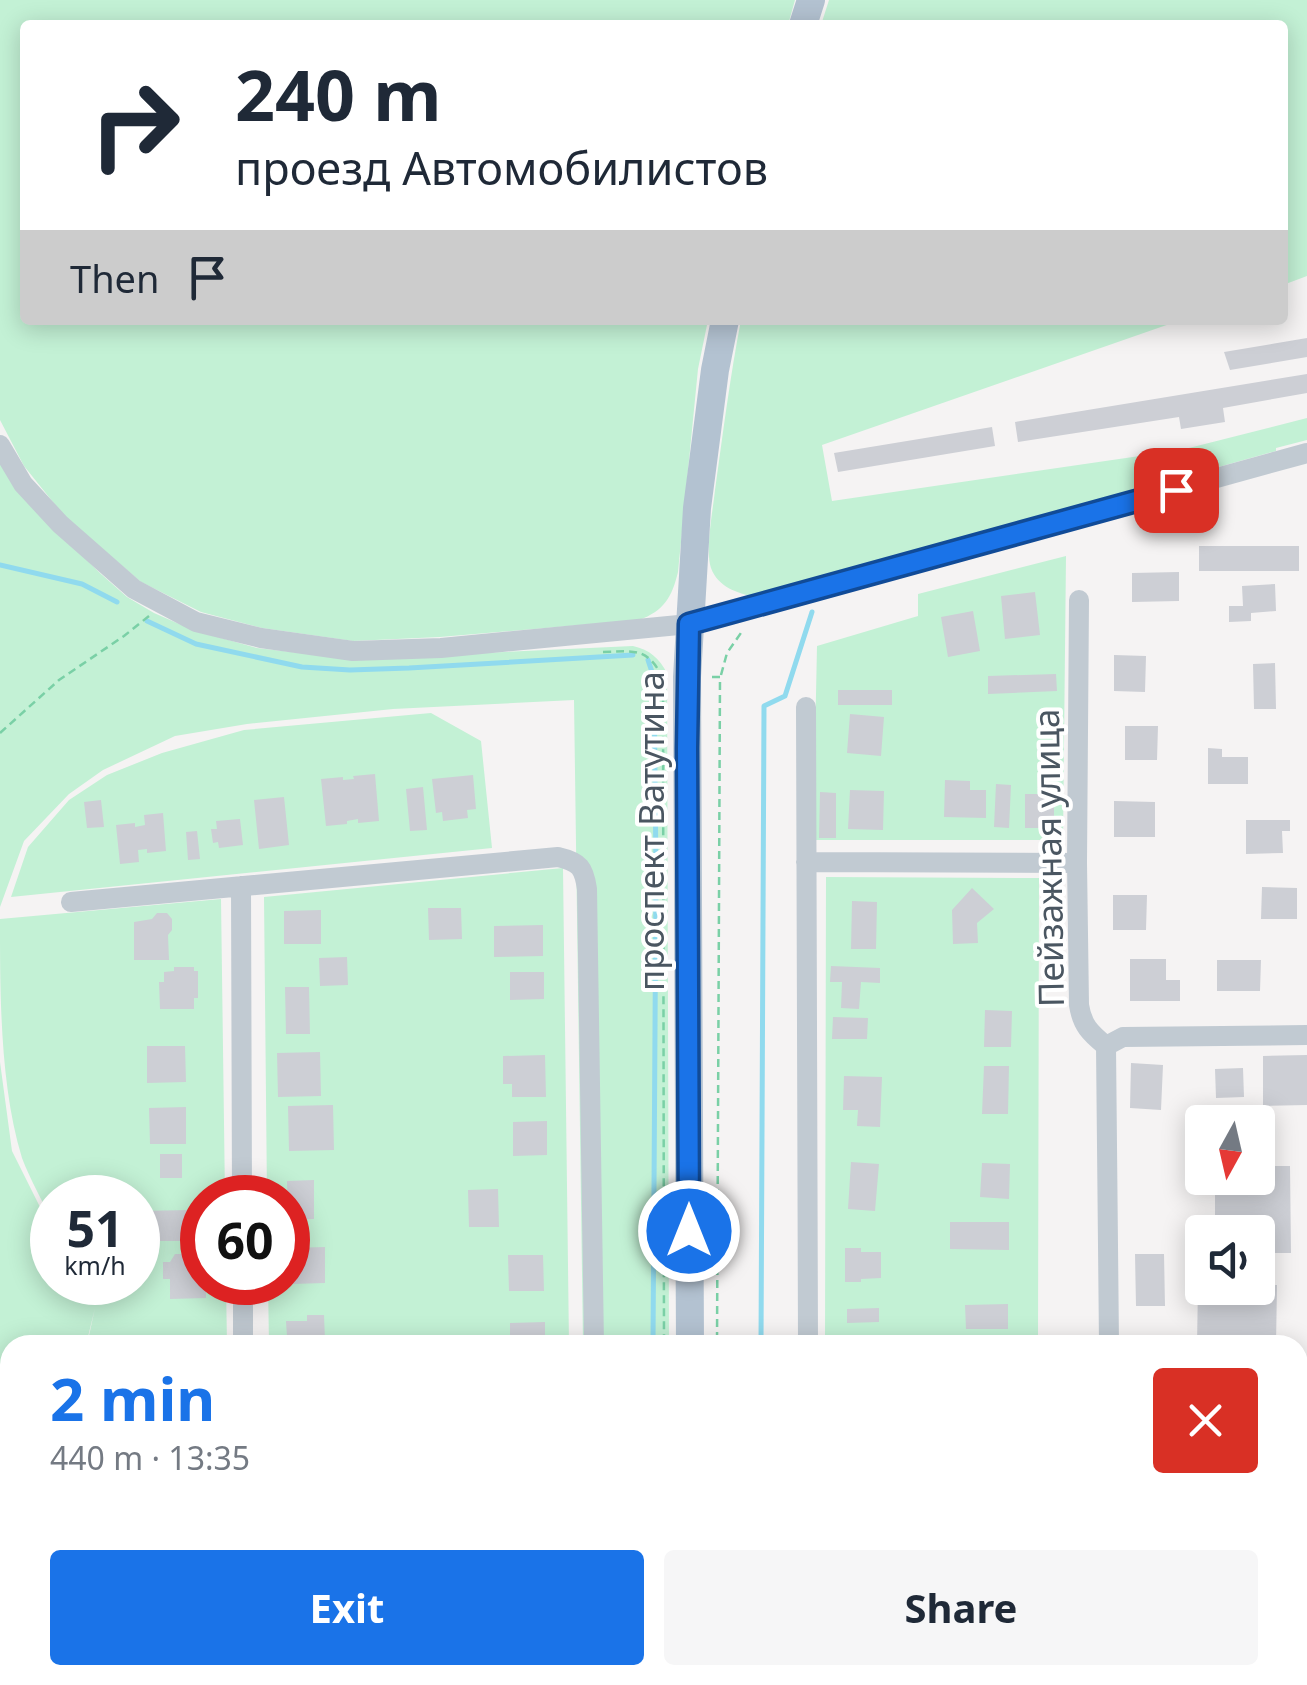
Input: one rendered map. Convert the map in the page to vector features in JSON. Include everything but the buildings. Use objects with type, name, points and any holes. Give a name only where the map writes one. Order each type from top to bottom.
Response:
[{"type":"main road","name":"проспект Ватутина","points":[[690,1335],[689,624],[698,508],[723,325]]},
{"type":"street","points":[[0,445],[24,484],[60,524],[134,589],[196,622],[261,638],[353,651],[441,648],[689,624],[1298,456]]},
{"type":"street","points":[[1298,456],[1291,464],[1307,474]]},
{"type":"street","name":"Пейзажная улица","points":[[1079,600],[1079,1005],[1082,1023],[1106,1046],[1109,1335]]},
{"type":"street","points":[[806,707],[808,1335]]},
{"type":"street","points":[[71,902],[558,857],[573,860],[585,873],[586,889],[594,1335]]},
{"type":"street","points":[[806,862],[1078,863]]},
{"type":"street","points":[[240,886],[242,1175]]},
{"type":"street","points":[[1106,1046],[1122,1036],[1307,1035]]},
{"type":"street","points":[[243,1305],[243,1335]]},
{"type":"path","points":[[0,734],[59,680],[124,636],[159,603]]},
{"type":"path","points":[[598,653],[630,651],[650,656],[663,678],[664,1335]]},
{"type":"path","points":[[712,677],[720,677],[717,1335]]},
{"type":"green space","points":[[0,0],[795,0],[789,20],[20,20],[20,325],[707,325],[698,369],[678,572],[670,596],[648,616],[639,620],[440,637],[353,641],[262,628],[201,612],[141,582],[65,517],[24,466],[0,420]]},
{"type":"green space","points":[[829,0],[1307,0],[1307,276],[1288,283],[1288,20],[823,20]]},
{"type":"green space","points":[[740,325],[1167,325],[822,445],[832,501],[1181,450],[1307,418],[1307,440],[755,597],[723,584],[711,568],[711,519]]},
{"type":"green space","points":[[0,455],[50,524],[101,574],[127,597],[193,630],[257,648],[351,659],[633,646],[649,652],[667,673],[669,1335],[583,1335],[574,700],[393,709],[247,724],[175,736],[103,770],[69,794],[24,841],[0,907]]},
{"type":"green space","points":[[1066,556],[1063,840],[813,840],[817,646],[918,616],[918,594]]},
{"type":"green space","points":[[431,713],[481,741],[492,848],[11,897],[28,847],[69,800],[107,775],[162,753],[244,730]]},
{"type":"green space","points":[[563,868],[569,1335],[269,1335],[268,1305],[310,1305],[310,1175],[267,1175],[264,897]]},
{"type":"green space","points":[[826,877],[1039,878],[1038,1335],[825,1335]]},
{"type":"green space","points":[[221,899],[225,1175],[180,1175],[180,1305],[226,1305],[227,1335],[89,1335],[95,1308],[88,1335],[0,1335],[0,1062],[12,1151],[30,1187],[30,1305],[160,1305],[160,1175],[30,1176],[9,1101],[1,1009],[0,919]]},
{"type":"waterway","points":[[0,565],[82,584],[117,602]]},
{"type":"waterway","points":[[761,1335],[764,706],[785,696],[812,612]]},
{"type":"waterway","points":[[147,621],[196,644],[302,667],[409,668],[633,655]]},
{"type":"waterway","points":[[648,660],[654,678],[656,872],[653,1335]]},
{"type":"route","points":[[689,1231],[689,624],[1176,490]]}]
